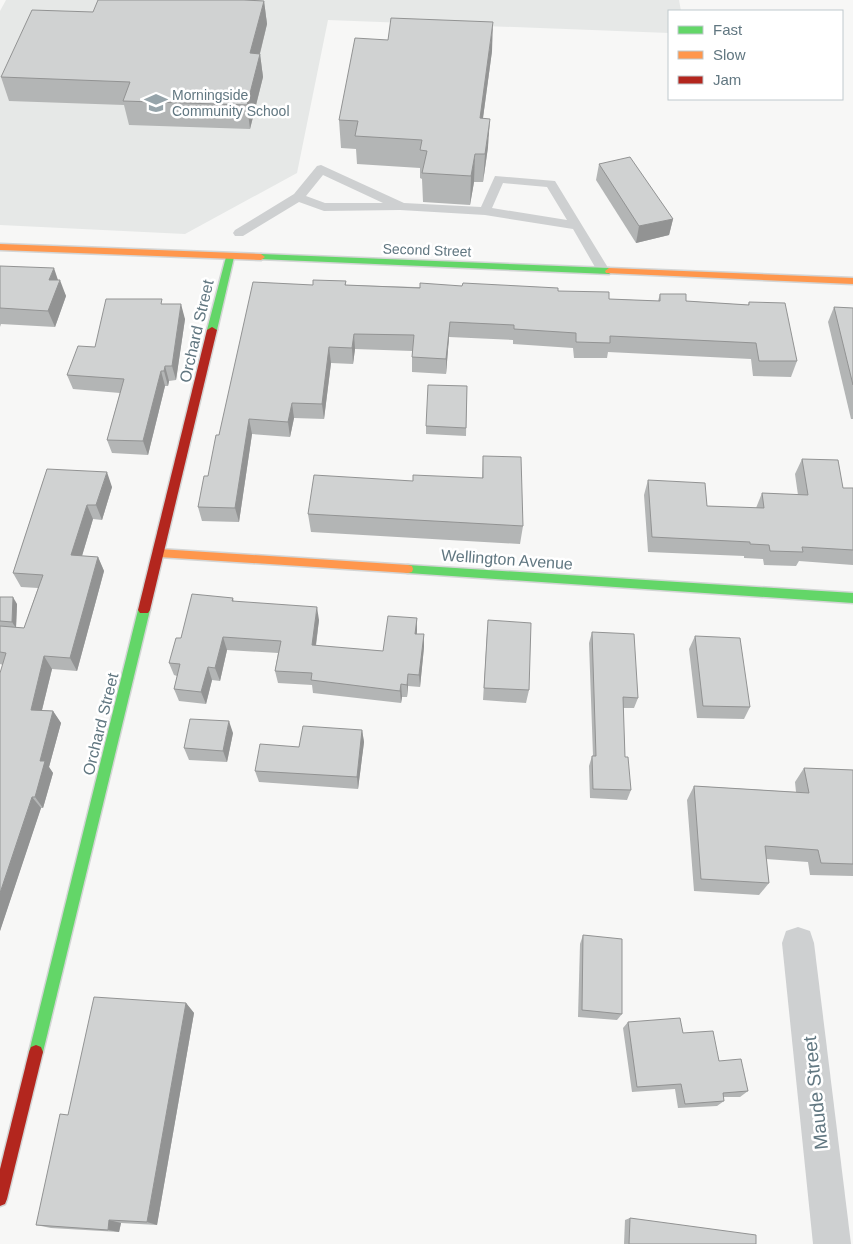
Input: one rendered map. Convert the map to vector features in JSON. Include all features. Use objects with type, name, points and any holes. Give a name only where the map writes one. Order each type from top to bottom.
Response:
[{"type":"street","name":"Second Street","points":[[0,247],[853,281]]},
{"type":"street","name":"Orchard Street","points":[[0,1199],[230,257]]},
{"type":"street","name":"Wellington Avenue","points":[[159,553],[853,598]]},
{"type":"street","name":"Maude Street","points":[[798,942],[832,1244]]},
{"type":"lane","points":[[239,233],[298,197],[321,169],[402,207]]},
{"type":"lane","points":[[484,211],[499,179],[551,184],[604,271]]},
{"type":"lane","points":[[298,197],[324,207],[402,207],[484,211],[577,226]]},
{"type":"shaded area","name":"Morningside Community School","points":[[6,0],[679,0],[681,10],[668,10],[668,33],[328,20],[297,173],[185,234],[0,225],[0,11]]},
{"type":"building","points":[[98,0],[264,1],[250,53],[260,54],[247,105],[123,101],[130,82],[1,77],[32,10],[93,12]]},
{"type":"building","points":[[391,18],[493,22],[480,118],[490,119],[485,154],[475,154],[471,176],[422,173],[427,151],[420,150],[422,140],[355,136],[358,121],[339,120],[355,38],[388,40]]},
{"type":"building","points":[[630,157],[673,219],[639,226],[599,164]]},
{"type":"building","points":[[0,266],[54,268],[49,280],[60,280],[48,311],[0,308]]},
{"type":"building","points":[[313,280],[346,281],[345,285],[420,288],[420,283],[462,286],[463,283],[558,288],[558,291],[609,292],[609,299],[660,301],[660,294],[686,294],[686,301],[749,305],[749,302],[785,303],[797,361],[759,361],[756,343],[610,336],[610,343],[576,342],[576,333],[514,329],[514,325],[450,322],[446,359],[412,357],[414,335],[354,334],[352,348],[329,347],[322,404],[292,403],[288,422],[249,419],[235,508],[198,507],[204,476],[208,476],[216,435],[219,435],[253,282],[313,285]]},
{"type":"building","points":[[106,299],[162,299],[161,304],[181,304],[172,366],[165,366],[164,371],[161,371],[143,441],[107,440],[124,379],[67,375],[78,346],[95,347]]},
{"type":"building","points":[[834,307],[853,308],[853,385]]},
{"type":"building","points":[[428,385],[467,386],[466,428],[426,426]]},
{"type":"building","points":[[483,456],[521,457],[523,526],[308,514],[314,475],[413,481],[413,475],[483,478]]},
{"type":"building","points":[[802,459],[838,460],[843,488],[853,488],[853,550],[802,547],[803,552],[770,551],[769,545],[750,544],[750,542],[652,537],[648,480],[705,483],[707,506],[764,508],[762,493],[808,495]]},
{"type":"building","points":[[47,469],[107,472],[96,505],[87,505],[71,555],[98,557],[70,658],[44,656],[31,710],[53,711],[40,761],[45,761],[35,797],[32,797],[0,893],[0,673],[6,653],[0,652],[0,626],[24,628],[43,575],[13,573]]},
{"type":"building","points":[[192,594],[233,598],[232,601],[317,607],[312,645],[383,651],[388,616],[417,618],[415,634],[424,634],[419,675],[408,674],[407,685],[401,684],[400,691],[311,680],[312,673],[275,671],[281,641],[223,637],[215,668],[208,667],[201,692],[174,689],[180,664],[169,663],[176,638],[181,638]]},
{"type":"building","points":[[0,597],[13,597],[12,622],[0,621]]},
{"type":"building","points":[[488,620],[531,623],[529,690],[484,688]]},
{"type":"building","points":[[592,632],[634,634],[638,698],[623,697],[625,757],[628,757],[631,790],[593,789],[592,756],[596,756]]},
{"type":"building","points":[[695,636],[740,638],[750,707],[703,706]]},
{"type":"building","points":[[190,719],[229,721],[223,751],[184,748]]},
{"type":"building","points":[[303,726],[362,730],[357,777],[255,771],[260,744],[299,747]]},
{"type":"building","points":[[804,768],[853,770],[853,864],[821,863],[818,850],[765,846],[769,883],[701,879],[694,786],[809,793]]},
{"type":"building","points":[[583,935],[622,939],[622,1014],[582,1010]]},
{"type":"building","points":[[94,997],[186,1003],[147,1222],[109,1220],[108,1230],[36,1225],[60,1114],[68,1115]]},
{"type":"building","points":[[680,1018],[683,1033],[713,1031],[719,1061],[741,1059],[748,1091],[723,1093],[724,1101],[685,1104],[681,1084],[637,1087],[628,1022]]},
{"type":"building","points":[[630,1218],[756,1235],[756,1244],[629,1244]]},
{"type":"traffic: fast","points":[[212,330],[230,257]]},
{"type":"traffic: fast","points":[[261,257],[609,271]]},
{"type":"traffic: fast","points":[[408,569],[853,598]]},
{"type":"traffic: fast","points":[[36,1052],[144,610]]},
{"type":"traffic: slow","points":[[0,247],[261,257]]},
{"type":"traffic: slow","points":[[609,271],[853,281]]},
{"type":"traffic: slow","points":[[159,553],[408,569]]},
{"type":"traffic: jam","points":[[144,610],[212,330]]},
{"type":"traffic: jam","points":[[0,1199],[36,1052]]},
{"type":"place","name":"Morningside Community School","points":[[156,103]]}]
